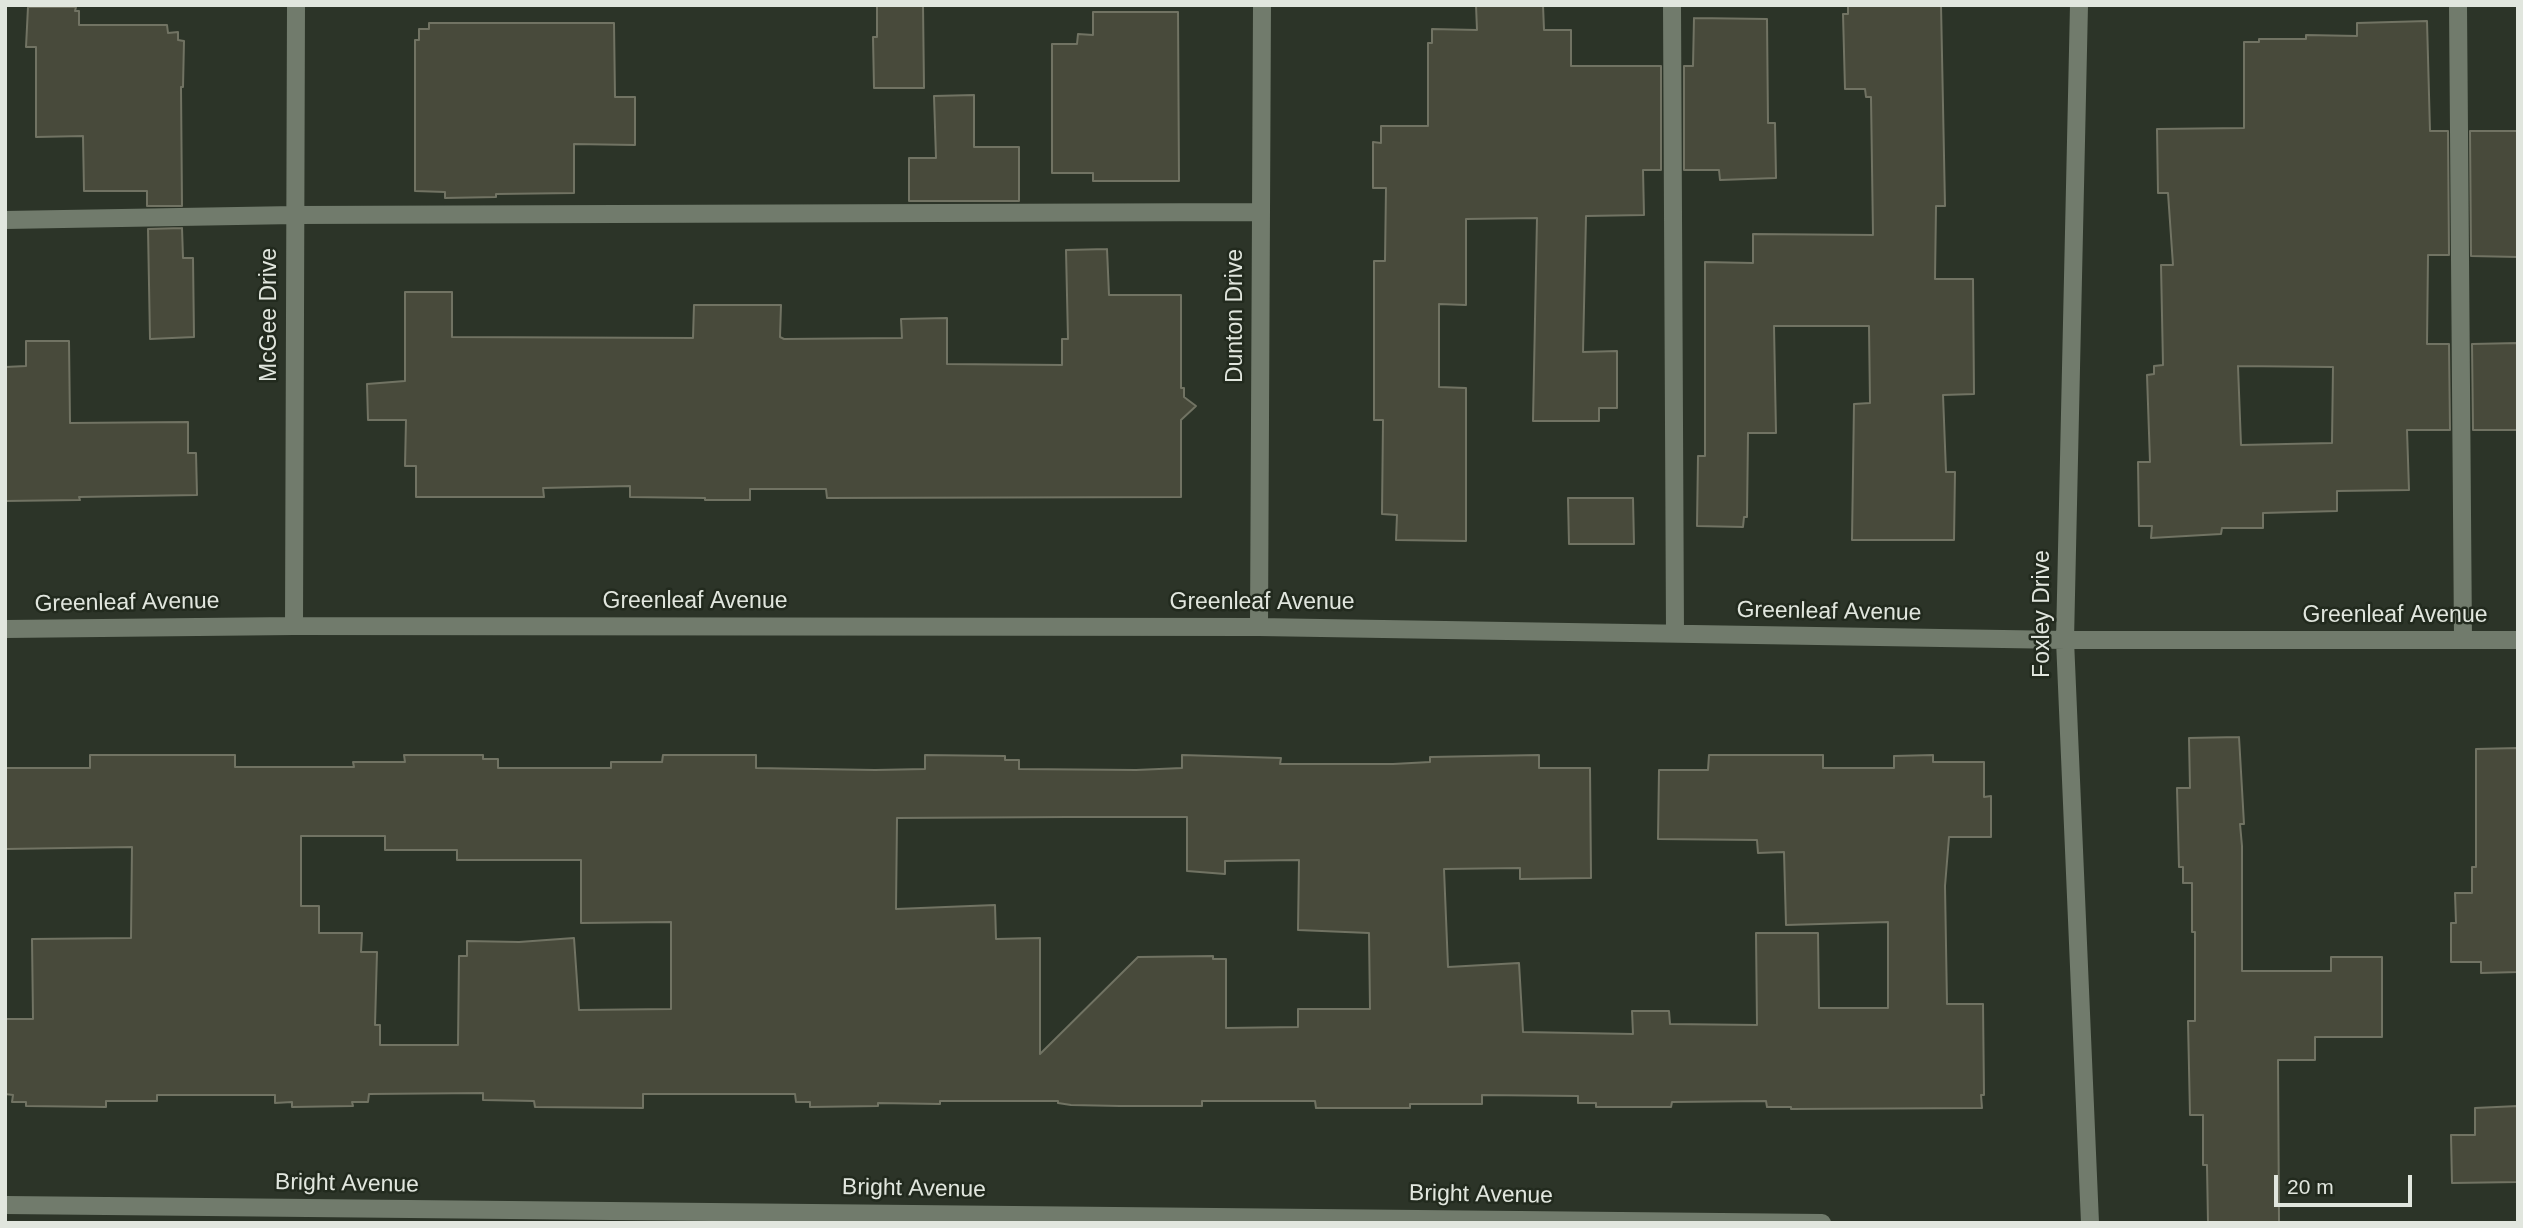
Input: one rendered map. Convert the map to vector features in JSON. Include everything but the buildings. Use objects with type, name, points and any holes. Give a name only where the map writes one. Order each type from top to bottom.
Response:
[{"type":"street","name":"McGee Drive","points":[[294,626],[296,5]]},
{"type":"street","name":"Dunton Drive","points":[[1259,627],[1262,5]]},
{"type":"street","points":[[1672,5],[1675,634]]},
{"type":"street","name":"Foxley Drive","points":[[2079,5],[2065,640],[2090,1223]]},
{"type":"street","points":[[2458,5],[2463,640]]},
{"type":"street","points":[[5,220],[295,215],[1261,212]]},
{"type":"street","name":"Greenleaf Avenue","points":[[5,629],[294,626],[1259,627],[2065,640],[2518,640]]},
{"type":"street","name":"Bright Avenue","points":[[5,1205],[1822,1223]]}]
